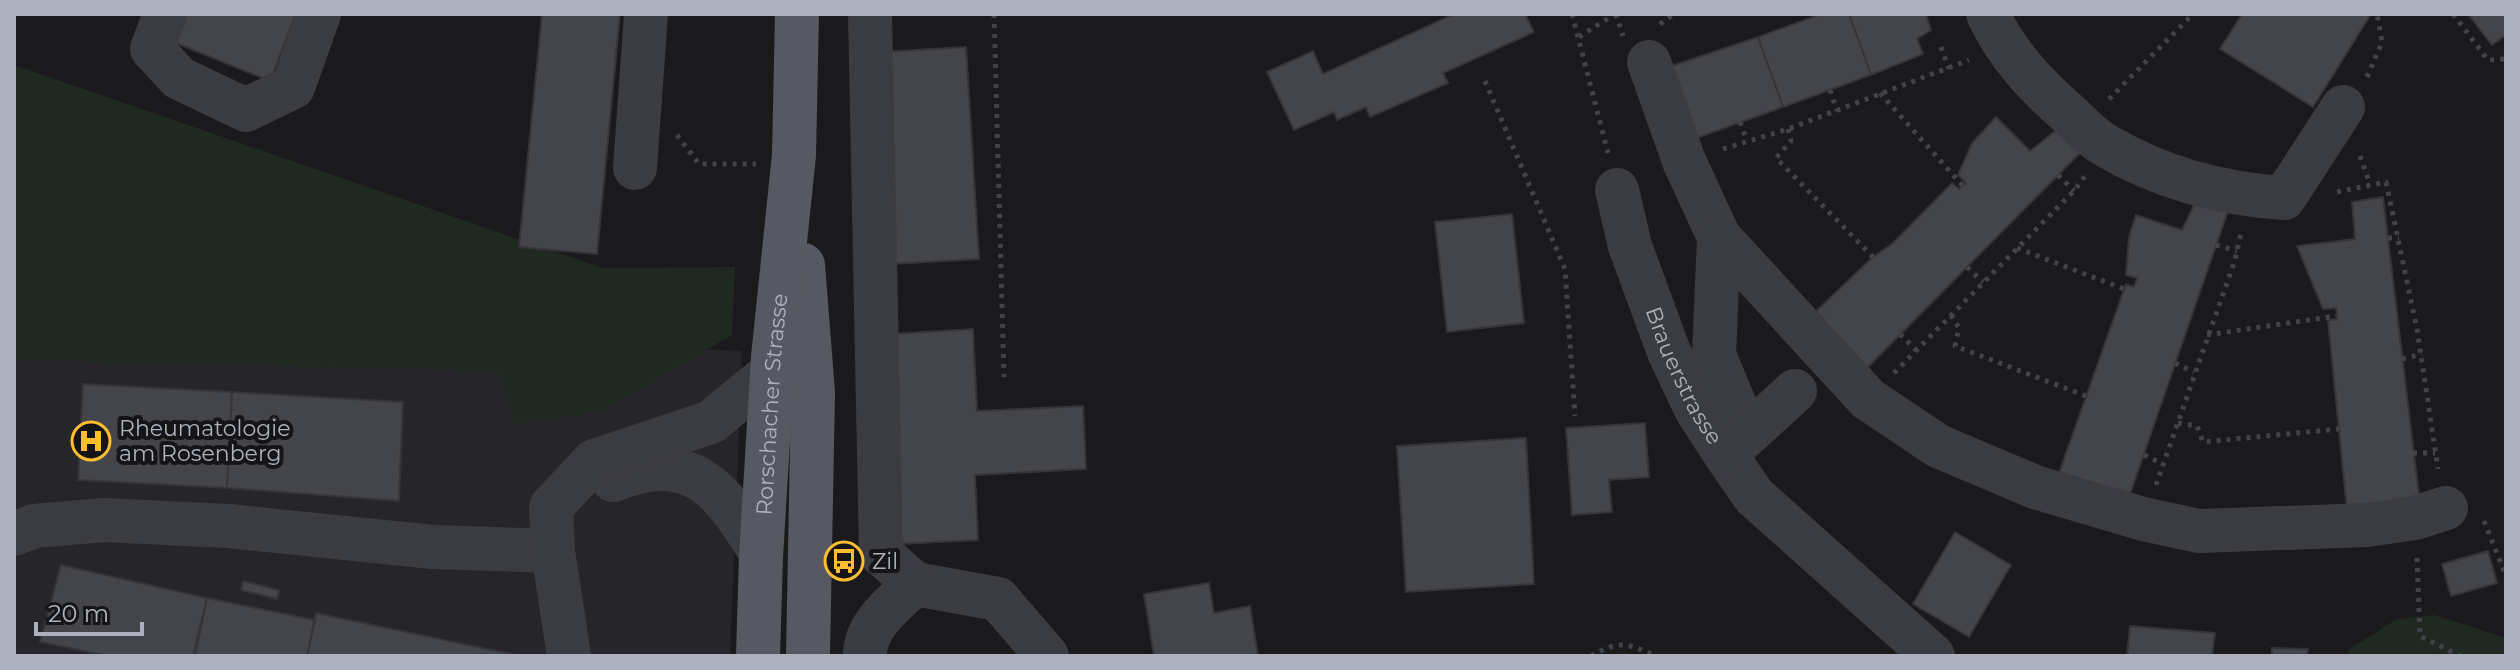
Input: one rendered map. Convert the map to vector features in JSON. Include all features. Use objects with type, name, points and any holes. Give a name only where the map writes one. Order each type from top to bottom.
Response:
[{"type":"main road","name":"Rorschacher Strasse","points":[[758,656],[772,372],[776,160],[797,14]]},
{"type":"main road","name":"Rorschacher Strasse","points":[[776,160],[813,393],[808,656]]},
{"type":"street","points":[[165,14],[152,49],[179,78],[246,110],[293,87],[319,14]]},
{"type":"street","points":[[635,168],[646,14]]},
{"type":"street","points":[[870,14],[881,554],[915,584],[998,599],[1047,656]]},
{"type":"street","points":[[1994,26],[2039,89],[2103,144],[2175,177],[2244,195],[2284,198],[2343,107]]},
{"type":"street","points":[[1649,62],[1684,161],[1719,237],[1868,399],[1938,446],[2035,487],[2143,519],[2199,531],[2367,525],[2431,513]]},
{"type":"street","name":"Brauerstrasse","points":[[1617,190],[1630,246],[1669,352],[1696,409],[1736,444],[1754,496],[1933,656]]},
{"type":"street","points":[[1719,237],[1714,355],[1736,444],[1795,391]]},
{"type":"street","points":[[569,656],[553,551],[551,507],[594,461],[711,422],[772,372]]},
{"type":"street","points":[[553,551],[587,501],[608,482],[639,469],[665,468],[694,474],[718,492],[738,516],[761,553]]},
{"type":"street","points":[[14,534],[34,526],[104,520],[228,526],[433,547],[553,551]]},
{"type":"street","points":[[865,656],[865,644],[887,609],[915,584]]},
{"type":"path","points":[[994,14],[1004,377]]},
{"type":"path","points":[[1572,14],[1617,190]]},
{"type":"path","points":[[1579,37],[1615,14]]},
{"type":"path","points":[[2081,126],[2193,14]]},
{"type":"path","points":[[2453,14],[2488,60],[2506,59]]},
{"type":"path","points":[[1684,161],[1788,129],[1962,65],[1994,26]]},
{"type":"path","points":[[1941,47],[1949,69]]},
{"type":"path","points":[[1485,81],[1565,269],[1575,416]]},
{"type":"path","points":[[1830,90],[1837,111]]},
{"type":"path","points":[[1880,93],[1963,186]]},
{"type":"path","points":[[1740,122],[1747,141]]},
{"type":"path","points":[[1788,129],[1791,141],[1776,158],[1873,257]]},
{"type":"path","points":[[699,164],[776,160]]},
{"type":"path","points":[[2058,175],[2074,191]]},
{"type":"path","points":[[2370,184],[2386,182],[2422,354],[2437,464]]},
{"type":"path","points":[[1868,399],[2081,184]]},
{"type":"path","points":[[2388,238],[2399,238]]},
{"type":"path","points":[[2155,487],[2241,242]]},
{"type":"path","points":[[2216,245],[2237,251]]},
{"type":"path","points":[[2017,248],[2124,289]]},
{"type":"path","points":[[1967,267],[1983,282]]},
{"type":"path","points":[[1951,315],[1959,328],[1955,346],[2086,396]]},
{"type":"path","points":[[2207,335],[2336,316]]},
{"type":"path","points":[[1900,334],[1916,350]]},
{"type":"path","points":[[2402,359],[2422,354]]},
{"type":"path","points":[[2175,363],[2194,372]]},
{"type":"path","points":[[2178,423],[2197,426],[2203,442],[2339,429]]},
{"type":"path","points":[[2413,453],[2435,453]]},
{"type":"path","points":[[2144,455],[2163,464]]},
{"type":"path","points":[[2460,656],[2420,636],[2431,513],[2480,510],[2506,576]]},
{"type":"path","points":[[1591,656],[1609,646],[1628,644],[1656,656]]},
{"type":"shaded area","points":[[14,65],[602,268],[735,267],[732,335],[602,412],[515,424],[498,371],[14,360]]},
{"type":"shaded area","points":[[14,322],[742,351],[730,656],[14,656]]},
{"type":"shaded area","points":[[2434,615],[2506,638],[2506,656],[2349,656],[2348,650],[2397,619]]},
{"type":"building","points":[[181,14],[296,14],[270,81],[171,41]]},
{"type":"building","points":[[542,14],[620,14],[597,254],[519,247]]},
{"type":"building","points":[[1454,14],[1525,14],[1534,32],[1443,73],[1448,83],[1370,117],[1366,107],[1337,120],[1334,112],[1294,130],[1267,72],[1313,51],[1323,74]]},
{"type":"building","points":[[1821,14],[1849,14],[1871,75],[1783,107],[1758,37]]},
{"type":"building","points":[[1849,14],[1926,14],[1931,30],[1917,39],[1923,54],[1871,75]]},
{"type":"building","points":[[2242,14],[2371,14],[2313,107],[2220,49]]},
{"type":"building","points":[[2468,14],[2506,14],[2506,35],[2492,45]]},
{"type":"building","points":[[1758,37],[1783,107],[1688,141],[1663,69]]},
{"type":"building","points":[[966,47],[979,259],[893,264],[881,52]]},
{"type":"building","points":[[1996,117],[2030,151],[2059,128],[2083,150],[1866,369],[1813,314],[1873,257],[1893,243],[1952,183],[1959,189],[1966,183],[1958,175],[1972,143]]},
{"type":"building","points":[[2383,197],[2420,504],[2347,510],[2328,320],[2337,319],[2336,308],[2323,309],[2297,246],[2355,239],[2352,202]]},
{"type":"building","points":[[2197,199],[2229,208],[2128,500],[2058,476],[2126,284],[2134,287],[2137,278],[2126,275],[2129,237],[2136,215],[2182,230]]},
{"type":"building","points":[[1512,214],[1524,323],[1447,332],[1435,222]]},
{"type":"building","points":[[973,329],[977,411],[1083,406],[1086,469],[975,475],[978,540],[900,544],[891,334]]},
{"type":"building","points":[[83,384],[232,392],[227,488],[78,480]]},
{"type":"building","points":[[232,392],[403,402],[399,501],[227,488]]},
{"type":"building","points":[[1645,423],[1649,477],[1609,480],[1612,512],[1572,515],[1566,428]]},
{"type":"building","points":[[1526,438],[1534,584],[1406,592],[1397,446]]},
{"type":"building","points":[[1955,532],[2011,565],[1969,637],[1913,604]]},
{"type":"building","points":[[2488,551],[2497,583],[2451,596],[2442,564]]},
{"type":"building","points":[[61,565],[207,598],[193,656],[108,656],[40,642]]},
{"type":"building","points":[[243,581],[279,590],[277,599],[241,590]]},
{"type":"building","points":[[1209,583],[1214,613],[1250,606],[1258,656],[1154,656],[1144,594]]},
{"type":"building","points":[[207,598],[315,620],[307,656],[195,656]]},
{"type":"building","points":[[316,613],[521,656],[307,656]]},
{"type":"building","points":[[2130,626],[2215,633],[2212,656],[2127,656]]},
{"type":"building","points":[[2272,648],[2308,649],[2307,656],[2272,656]]},
{"type":"place","name":"Rheumatologie am Rosenberg","points":[[91,441]]},
{"type":"place","name":"Zil","points":[[844,561]]}]
